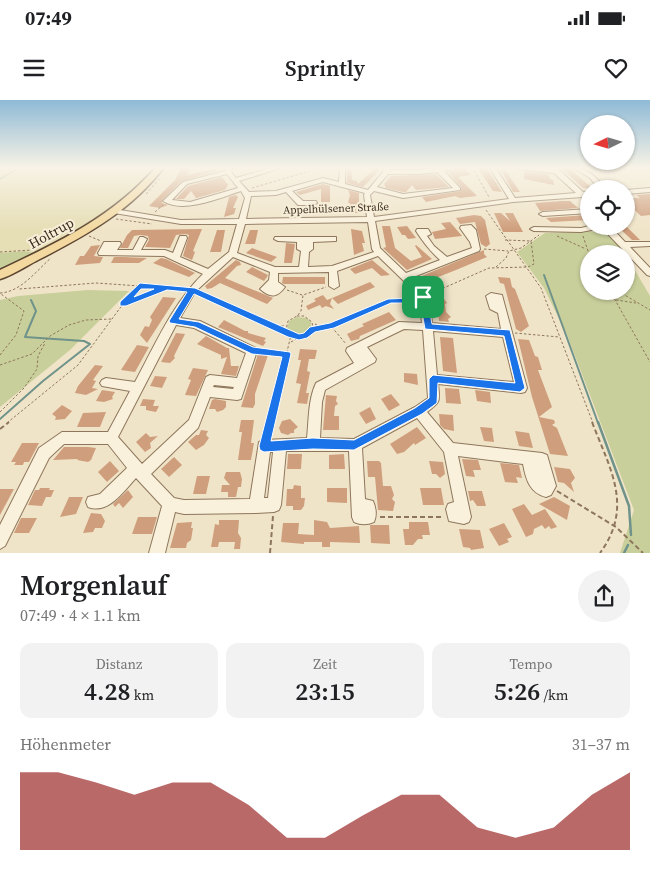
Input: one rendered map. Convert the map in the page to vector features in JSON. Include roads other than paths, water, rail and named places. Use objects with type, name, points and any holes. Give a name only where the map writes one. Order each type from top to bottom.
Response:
[{"type":"main road","name":"Holtrup","points":[[0,275],[50,254],[115,217],[141,188]]},
{"type":"street","points":[[180,188],[167,201],[190,204],[244,191],[276,194],[295,188]]},
{"type":"street","points":[[111,438],[173,321],[192,290],[232,254],[242,222],[244,191],[242,188]]},
{"type":"street","points":[[364,188],[403,196],[457,188]]},
{"type":"street","points":[[505,188],[513,200]]},
{"type":"street","points":[[288,190],[301,203],[313,204]]},
{"type":"street","points":[[256,506],[264,446],[354,445],[419,411],[434,400],[428,327],[423,297],[379,253],[374,244],[370,190]]},
{"type":"street","points":[[635,191],[650,190]]},
{"type":"street","name":"Appelhülsener Straße","points":[[115,217],[171,221],[242,222],[371,220],[513,200],[580,195]]},
{"type":"street","points":[[543,214],[580,212]]},
{"type":"street","points":[[534,229],[580,230]]},
{"type":"street","points":[[422,235],[431,248],[445,260]]},
{"type":"street","points":[[614,235],[623,245],[650,244]]},
{"type":"street","points":[[176,257],[183,238]]},
{"type":"street","points":[[136,253],[143,239]]},
{"type":"street","points":[[278,239],[332,239]]},
{"type":"street","points":[[303,270],[304,249],[309,249],[305,240]]},
{"type":"street","points":[[108,244],[102,253],[165,253],[209,273]]},
{"type":"street","points":[[405,277],[475,245]]},
{"type":"street","points":[[232,254],[274,270],[303,270],[333,269],[379,253]]},
{"type":"street","points":[[635,257],[650,273]]},
{"type":"street","points":[[333,269],[334,286]]},
{"type":"street","points":[[274,270],[276,286]]},
{"type":"street","points":[[433,379],[520,388],[502,311]]},
{"type":"street","points":[[93,502],[103,501],[194,424],[206,391],[237,394],[252,351],[196,324],[173,321]]},
{"type":"street","points":[[313,444],[316,402],[320,387],[371,359],[355,348],[402,325],[507,333]]},
{"type":"street","points":[[106,383],[138,387]]},
{"type":"street","points":[[419,411],[450,449],[459,513]]},
{"type":"street","points":[[0,540],[44,452],[62,438],[111,438]]},
{"type":"street","points":[[111,438],[138,471],[170,504],[184,507],[274,505],[280,446]]},
{"type":"street","points":[[354,445],[358,517],[369,517]]},
{"type":"street","points":[[450,449],[542,460],[549,486]]},
{"type":"street","points":[[157,553],[170,504]]},
{"type":"waterway","points":[[544,275],[598,423]]},
{"type":"waterway","points":[[0,419],[43,381],[90,344],[84,341],[25,337],[36,311],[31,300]]},
{"type":"waterway","points":[[598,422],[629,506],[631,535]]},
{"type":"waterway","points":[[624,553],[628,545]]}]
